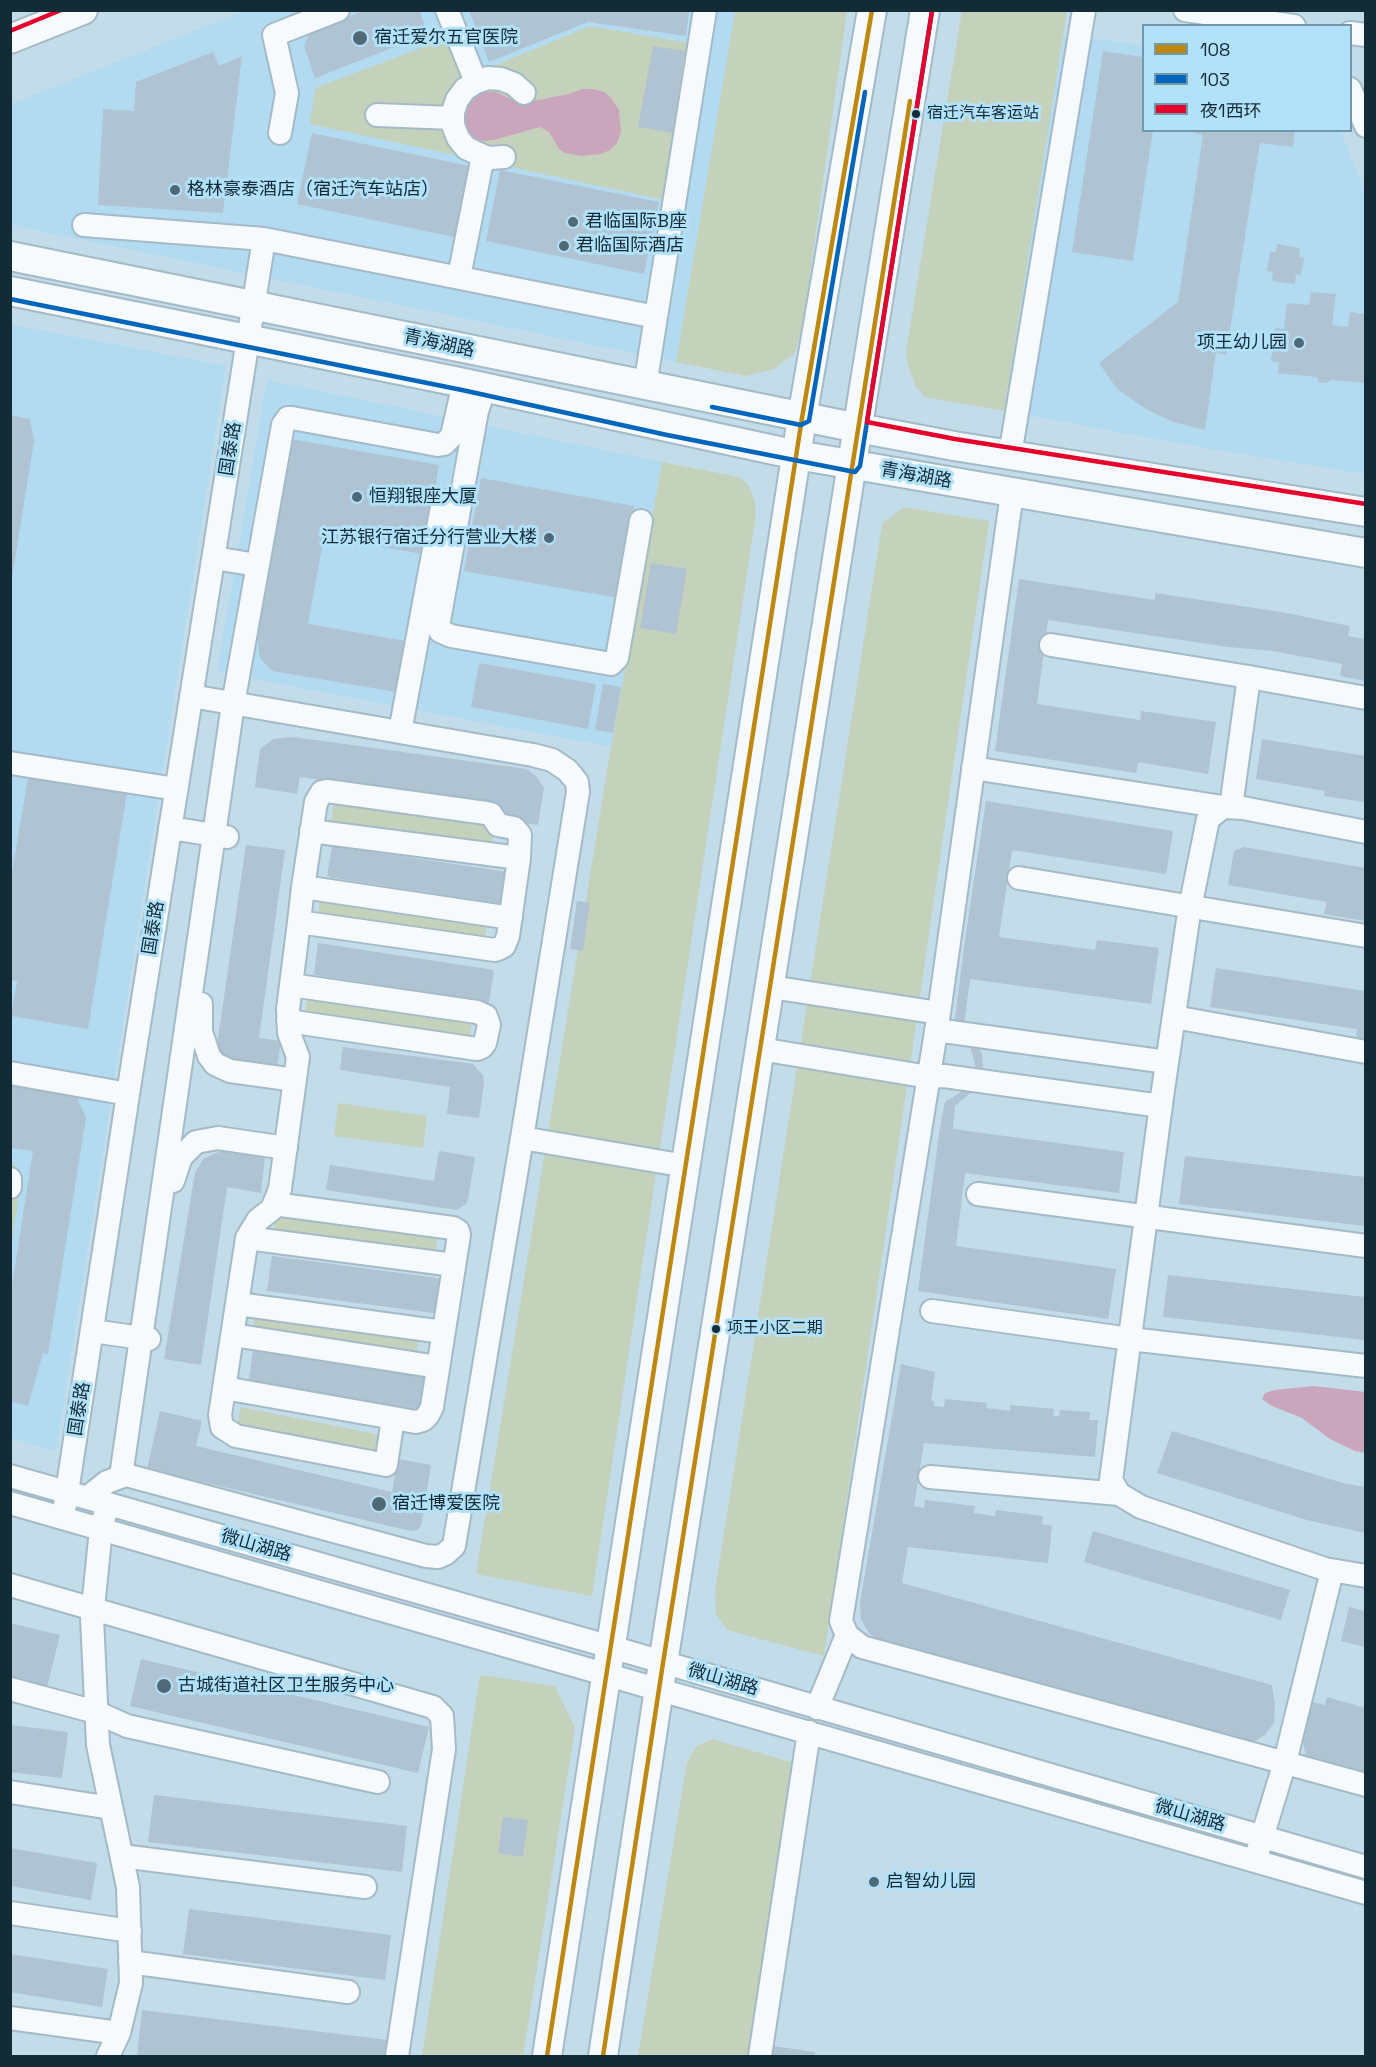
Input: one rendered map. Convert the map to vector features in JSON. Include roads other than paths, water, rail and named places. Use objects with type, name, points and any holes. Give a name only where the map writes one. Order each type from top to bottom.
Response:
[{"type":"main road","points":[[11,39],[83,10]]},
{"type":"main road","points":[[547,2056],[802,418],[872,10]]},
{"type":"main road","points":[[603,2056],[925,10]]},
{"type":"main road","name":"青海湖路","points":[[10,256],[802,418],[1010,455],[1365,512]]},
{"type":"main road","name":"青海湖路","points":[[10,291],[853,465],[1365,553]]},
{"type":"street","points":[[280,133],[287,93],[274,34],[338,10]]},
{"type":"street","points":[[447,10],[476,82]]},
{"type":"street","points":[[645,386],[705,10]]},
{"type":"street","points":[[1010,455],[1084,10]]},
{"type":"street","points":[[1185,10],[1280,24]]},
{"type":"street","points":[[459,277],[493,156],[466,148],[458,138],[453,118],[457,100],[465,89],[488,78],[501,79],[514,84],[524,93]]},
{"type":"street","points":[[1352,94],[1365,126]]},
{"type":"street","points":[[377,115],[453,118]]},
{"type":"street","points":[[84,225],[264,239],[656,317]]},
{"type":"street","name":"国泰路","points":[[63,1518],[87,1498],[92,1330],[264,239]]},
{"type":"street","points":[[474,385],[475,422],[438,626],[440,631],[451,636],[611,664],[617,658],[641,521]]},
{"type":"street","points":[[123,1476],[241,705],[257,565],[281,432],[285,420],[292,418],[438,445],[444,444],[452,436],[474,385]]},
{"type":"street","points":[[1012,492],[929,1077],[841,1621],[847,1635],[862,1647],[1365,1785]]},
{"type":"street","points":[[400,732],[443,501]]},
{"type":"street","points":[[213,558],[257,565]]},
{"type":"street","points":[[1051,645],[1365,698]]},
{"type":"street","points":[[1119,1494],[1111,1480],[1190,907],[1208,819],[1227,807],[1250,677]]},
{"type":"street","points":[[108,2056],[119,2032],[131,1983],[130,1931],[128,1887],[98,1745],[93,1608],[101,1529],[87,1498],[107,1482],[123,1476],[426,1556],[438,1557],[454,1546],[578,792],[577,782],[567,770],[552,760],[533,755],[191,696]]},
{"type":"street","points":[[11,765],[176,789]]},
{"type":"street","points":[[973,768],[1227,807],[1365,832]]},
{"type":"street","points":[[299,922],[495,950],[504,946],[507,941],[519,858],[520,835],[514,828],[498,825],[489,813],[327,791],[322,792],[315,802],[303,887],[291,985],[288,1021],[291,1040],[298,1057],[280,1189],[272,1209],[258,1220],[247,1238],[220,1415],[222,1427],[236,1436],[386,1465],[393,1418]]},
{"type":"street","points":[[170,828],[221,836]]},
{"type":"street","points":[[311,831],[519,858]]},
{"type":"street","points":[[221,836],[218,895],[200,1017],[201,1032],[209,1056],[215,1064],[230,1071],[295,1080]]},
{"type":"street","points":[[1019,878],[1365,936]]},
{"type":"street","points":[[303,887],[511,918]]},
{"type":"street","points":[[288,1021],[477,1049],[485,1043],[489,1025],[486,1016],[477,1012],[291,985]]},
{"type":"street","points":[[771,987],[937,1021],[1167,1062]]},
{"type":"street","points":[[1174,1017],[1365,1052]]},
{"type":"street","points":[[760,1049],[929,1077],[944,1076],[1161,1106]]},
{"type":"street","points":[[10,1073],[128,1094]]},
{"type":"street","points":[[145,1338],[174,1178],[181,1157],[196,1142],[218,1138],[286,1148]]},
{"type":"street","points":[[522,1138],[686,1166]]},
{"type":"street","points":[[10,1179],[10,1187]]},
{"type":"street","points":[[978,1194],[1365,1246]]},
{"type":"street","points":[[224,1388],[416,1422],[423,1420],[432,1407],[458,1231],[453,1228],[274,1204]]},
{"type":"street","points":[[247,1238],[454,1265]]},
{"type":"street","points":[[238,1304],[443,1332]]},
{"type":"street","points":[[932,1311],[1130,1339],[1365,1366]]},
{"type":"street","points":[[92,1330],[145,1338]]},
{"type":"street","points":[[233,1335],[438,1367]]},
{"type":"street","name":"微山湖路","points":[[10,1476],[661,1676],[809,1732],[1365,1893]]},
{"type":"street","points":[[930,1477],[1119,1494],[1141,1507],[1332,1571],[1365,1576]]},
{"type":"street","name":"微山湖路","points":[[10,1503],[101,1529],[609,1660]]},
{"type":"street","points":[[1255,1861],[1284,1762],[1332,1571]]},
{"type":"street","points":[[10,1585],[433,1707],[442,1716],[444,1749],[397,2056]]},
{"type":"street","points":[[817,1708],[847,1635]]},
{"type":"street","name":"微山湖路","points":[[661,1676],[817,1708],[1365,1867]]},
{"type":"street","points":[[10,1689],[96,1712],[127,1725],[378,1782]]},
{"type":"street","points":[[760,2056],[809,1732]]},
{"type":"street","points":[[10,1792],[111,1808]]},
{"type":"street","points":[[122,1856],[365,1887]]},
{"type":"street","points":[[10,1913],[130,1931]]},
{"type":"street","points":[[130,1962],[348,1992]]},
{"type":"street","points":[[10,2018],[119,2032]]},
{"type":"place","name":"宿迁爱尔五官医院","points":[[360,38]]},
{"type":"place","name":"宿迁汽车客运站","points":[[916,114]]},
{"type":"place","name":"格林豪泰酒店（宿迁汽车站店）","points":[[175,190]]},
{"type":"place","name":"君临国际B座","points":[[573,222]]},
{"type":"place","name":"君临国际酒店","points":[[564,246]]},
{"type":"place","name":"项王幼儿园","points":[[1299,343]]},
{"type":"place","name":"恒翔银座大厦","points":[[357,497]]},
{"type":"place","name":"江苏银行宿迁分行营业大楼","points":[[549,538]]},
{"type":"place","name":"项王小区二期","points":[[716,1329]]},
{"type":"place","name":"宿迁博爱医院","points":[[379,1504]]},
{"type":"place","name":"古城街道社区卫生服务中心","points":[[164,1686]]},
{"type":"place","name":"启智幼儿园","points":[[874,1882]]}]
